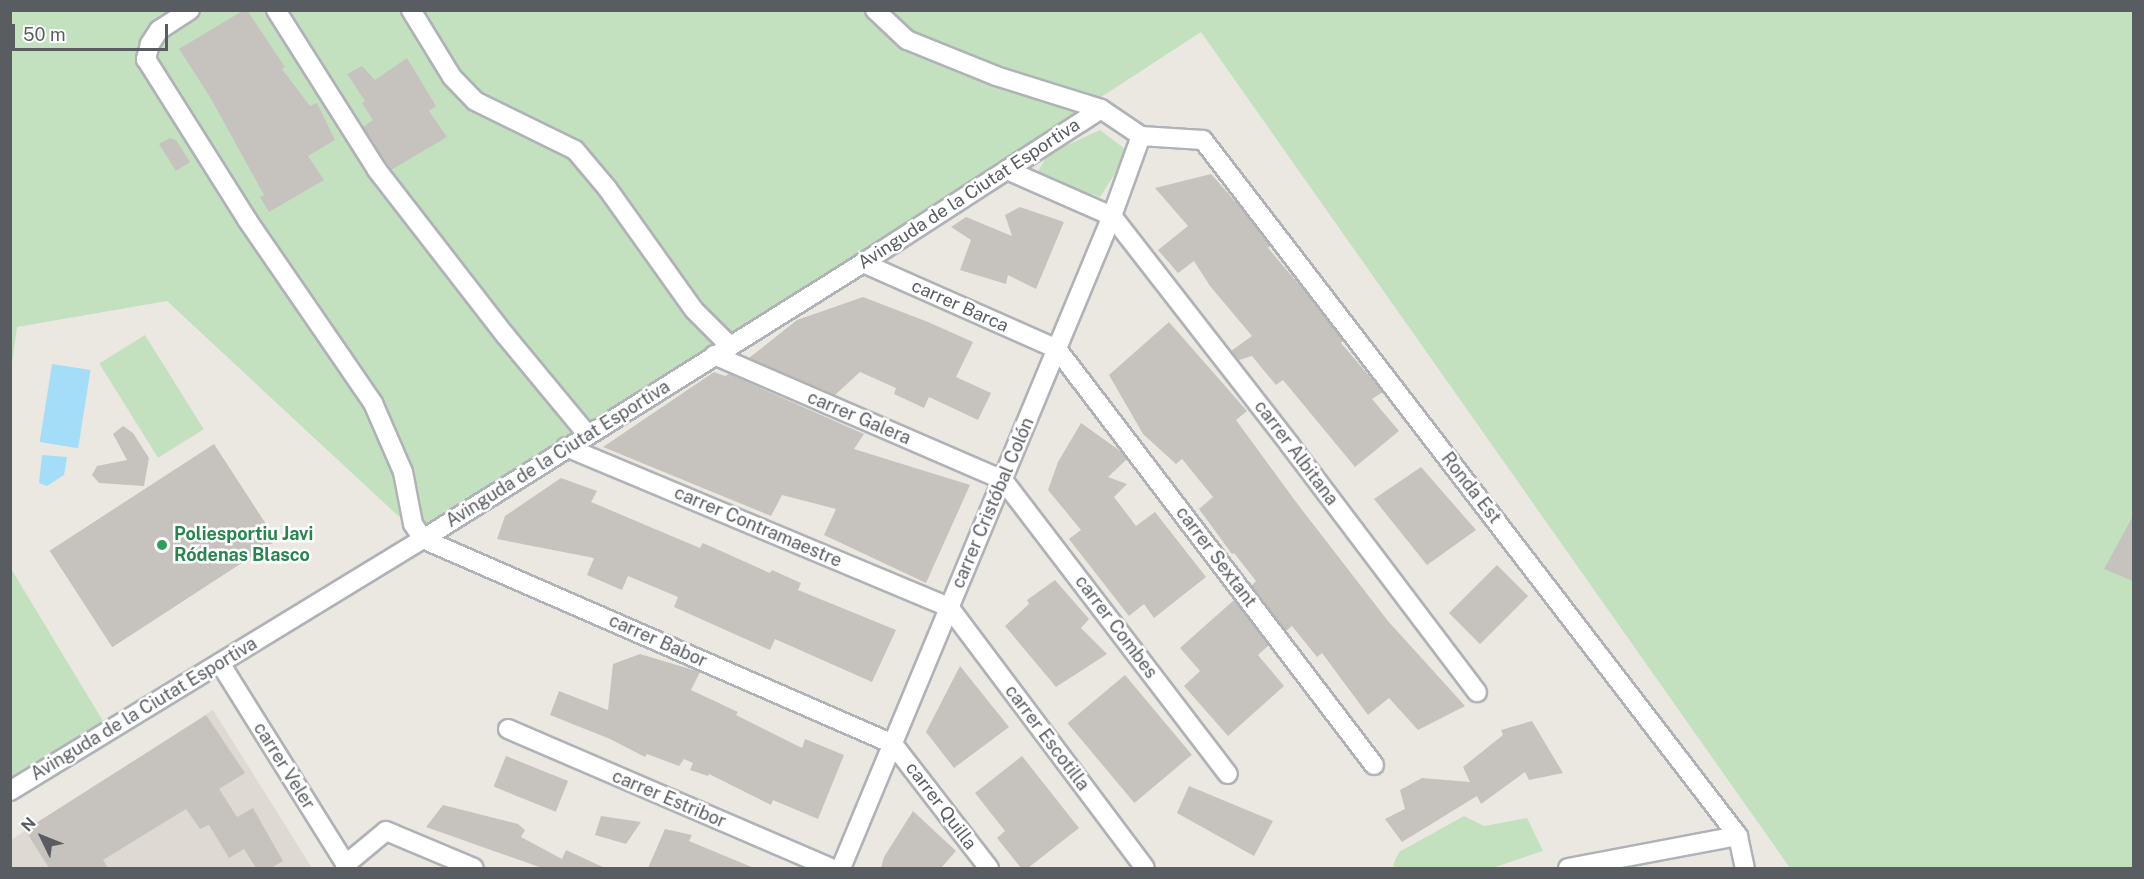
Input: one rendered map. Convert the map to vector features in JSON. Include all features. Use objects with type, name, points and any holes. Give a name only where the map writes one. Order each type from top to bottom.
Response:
[{"type":"street","points":[[190,10],[159,30],[150,44],[146,58],[248,221],[373,403],[403,472],[413,524],[423,538]]},
{"type":"street","points":[[276,10],[377,170],[505,335],[587,434]]},
{"type":"street","points":[[411,10],[452,77],[475,101],[575,150],[608,189],[722,350]]},
{"type":"street","points":[[875,10],[907,40],[938,54],[1101,109],[1141,136]]},
{"type":"street","name":"Avinguda de la Ciutat Esportiva","points":[[10,791],[423,538],[863,263],[1101,109]]},
{"type":"street","name":"Ronda Est","points":[[1141,136],[1203,140],[1738,836]]},
{"type":"street","name":"carrer Cristóbal Colón","points":[[841,868],[1112,216],[1141,136]]},
{"type":"street","points":[[1006,170],[1112,216]]},
{"type":"street","name":"carrer Albitana","points":[[1112,216],[1290,445],[1477,692]]},
{"type":"street","name":"carrer Barca","points":[[863,263],[1057,349]]},
{"type":"street","name":"carrer Sextant","points":[[1057,349],[1374,765]]},
{"type":"street","name":"carrer Galera","points":[[722,350],[1003,480]]},
{"type":"street","name":"carrer Contramaestre","points":[[566,447],[949,608]]},
{"type":"street","name":"carrer Combes","points":[[1003,480],[1228,774]]},
{"type":"street","name":"carrer Babor","points":[[423,538],[893,744]]},
{"type":"street","name":"carrer Escotilla","points":[[949,608],[1145,868]]},
{"type":"street","name":"carrer Veler","points":[[220,663],[346,867]]},
{"type":"street","name":"carrer Estribor","points":[[508,729],[830,868]]},
{"type":"street","name":"carrer Quilla","points":[[893,744],[989,868]]},
{"type":"street","points":[[346,867],[386,831],[474,868]]},
{"type":"street","points":[[1568,868],[1603,865],[1738,836],[1746,868]]},
{"type":"shaded area","points":[[213,710],[312,868],[11,868],[11,840]]},
{"type":"green space","points":[[11,11],[2133,11],[2133,868],[1790,868],[1201,32],[423,539],[167,301],[17,327],[11,370]]},
{"type":"green space","points":[[1100,130],[1129,152],[1100,197],[1036,175],[1048,154]]},
{"type":"green space","points":[[145,335],[204,429],[158,458],[99,364]]},
{"type":"green space","points":[[10,567],[109,731],[10,791]]},
{"type":"green space","points":[[1464,816],[1484,826],[1527,818],[1543,851],[1492,868],[1395,868],[1393,865],[1399,852]]},
{"type":"water","points":[[52,364],[91,370],[78,448],[40,442]]},
{"type":"water","points":[[42,455],[67,457],[64,475],[47,486],[39,483]]},
{"type":"building","points":[[247,10],[285,67],[282,69],[310,106],[317,103],[335,140],[308,156],[324,180],[269,212],[260,197],[264,195],[210,97],[179,49]]},
{"type":"building","points":[[407,58],[436,106],[429,111],[447,137],[391,170],[363,127],[373,120],[362,103],[365,101],[347,74],[362,66],[375,80]]},
{"type":"building","points":[[170,138],[176,140],[190,162],[176,171],[159,144]]},
{"type":"building","points":[[1211,174],[1241,208],[1270,246],[1268,248],[1308,295],[1343,341],[1341,343],[1383,392],[1372,399],[1399,431],[1355,467],[1283,380],[1276,385],[1252,356],[1239,360],[1231,351],[1252,336],[1210,286],[1194,261],[1178,273],[1158,250],[1188,226],[1155,188]]},
{"type":"building","points":[[1020,207],[1064,222],[1036,289],[1008,275],[1006,284],[960,270],[971,240],[951,227],[966,217],[1012,236],[1005,215]]},
{"type":"building","points":[[863,297],[973,342],[956,377],[991,393],[978,420],[929,397],[924,408],[894,394],[896,388],[860,372],[835,395],[749,358],[797,320]]},
{"type":"building","points":[[1169,322],[1247,411],[1236,420],[1296,502],[1388,621],[1465,706],[1418,730],[1389,698],[1368,715],[1322,653],[1317,657],[1292,626],[1286,631],[1251,586],[1256,581],[1234,553],[1232,554],[1199,509],[1213,497],[1182,459],[1176,464],[1143,434],[1109,375]]},
{"type":"building","points":[[714,372],[725,376],[729,374],[864,434],[854,449],[970,485],[926,583],[824,535],[836,509],[782,495],[771,516],[603,447]]},
{"type":"building","points":[[1081,423],[1119,450],[1127,459],[1108,477],[1127,484],[1114,497],[1136,526],[1155,512],[1206,577],[1154,618],[1144,604],[1129,616],[1069,539],[1081,530],[1048,490],[1058,462]]},
{"type":"building","points":[[123,426],[133,433],[149,458],[144,486],[99,483],[92,475],[97,466],[127,460],[113,434]]},
{"type":"building","name":"Poliesportiu Javi Ródenas Blasco","points":[[214,444],[277,540],[112,647],[50,551]]},
{"type":"building","points":[[1421,467],[1476,530],[1427,565],[1374,499]]},
{"type":"building","points":[[561,478],[597,491],[591,502],[700,548],[703,543],[770,573],[772,570],[801,583],[798,590],[896,630],[872,682],[775,639],[770,650],[674,607],[678,597],[628,576],[622,590],[587,575],[594,558],[497,539],[505,516]]},
{"type":"building","points":[[2133,516],[2133,581],[2104,569]]},
{"type":"building","points":[[1497,565],[1528,596],[1480,644],[1449,613]]},
{"type":"building","points":[[1055,580],[1089,619],[1081,628],[1107,654],[1056,687],[1005,626],[1029,604],[1027,600]]},
{"type":"building","points":[[1234,600],[1269,645],[1258,655],[1284,686],[1228,736],[1184,686],[1200,671],[1180,648]]},
{"type":"building","points":[[640,654],[700,672],[691,690],[738,712],[736,715],[802,748],[805,739],[844,755],[818,819],[773,800],[771,805],[709,774],[708,776],[690,770],[693,763],[684,759],[679,766],[647,754],[645,757],[610,739],[550,715],[559,691],[608,710],[613,664]]},
{"type":"building","points":[[960,666],[1009,727],[954,768],[926,732]]},
{"type":"building","points":[[1125,675],[1192,755],[1134,803],[1068,723]]},
{"type":"building","points":[[206,715],[245,773],[219,789],[237,817],[253,808],[283,861],[271,868],[256,868],[244,849],[229,858],[209,825],[200,829],[186,809],[103,860],[108,868],[49,868],[25,830]]},
{"type":"building","points":[[1532,721],[1563,773],[1529,780],[1525,772],[1481,804],[1477,796],[1402,842],[1385,819],[1405,809],[1400,790],[1422,778],[1470,782],[1463,767],[1503,735],[1501,730]]},
{"type":"building","points":[[506,756],[568,781],[556,812],[494,787]]},
{"type":"building","points":[[1022,756],[1079,828],[1028,868],[1021,868],[997,838],[1005,831],[975,793]]},
{"type":"building","points":[[1189,786],[1273,821],[1254,856],[1177,813]]},
{"type":"building","points":[[443,805],[518,824],[525,830],[521,837],[562,859],[566,850],[605,868],[542,868],[426,827]]},
{"type":"building","points":[[913,811],[956,851],[941,868],[881,868],[884,857]]},
{"type":"building","points":[[601,816],[641,822],[626,844],[595,835]]},
{"type":"building","points":[[665,829],[692,835],[689,841],[754,868],[648,868]]},
{"type":"place","name":"Poliesportiu Javi Ródenas Blasco","points":[[162,545]]}]
